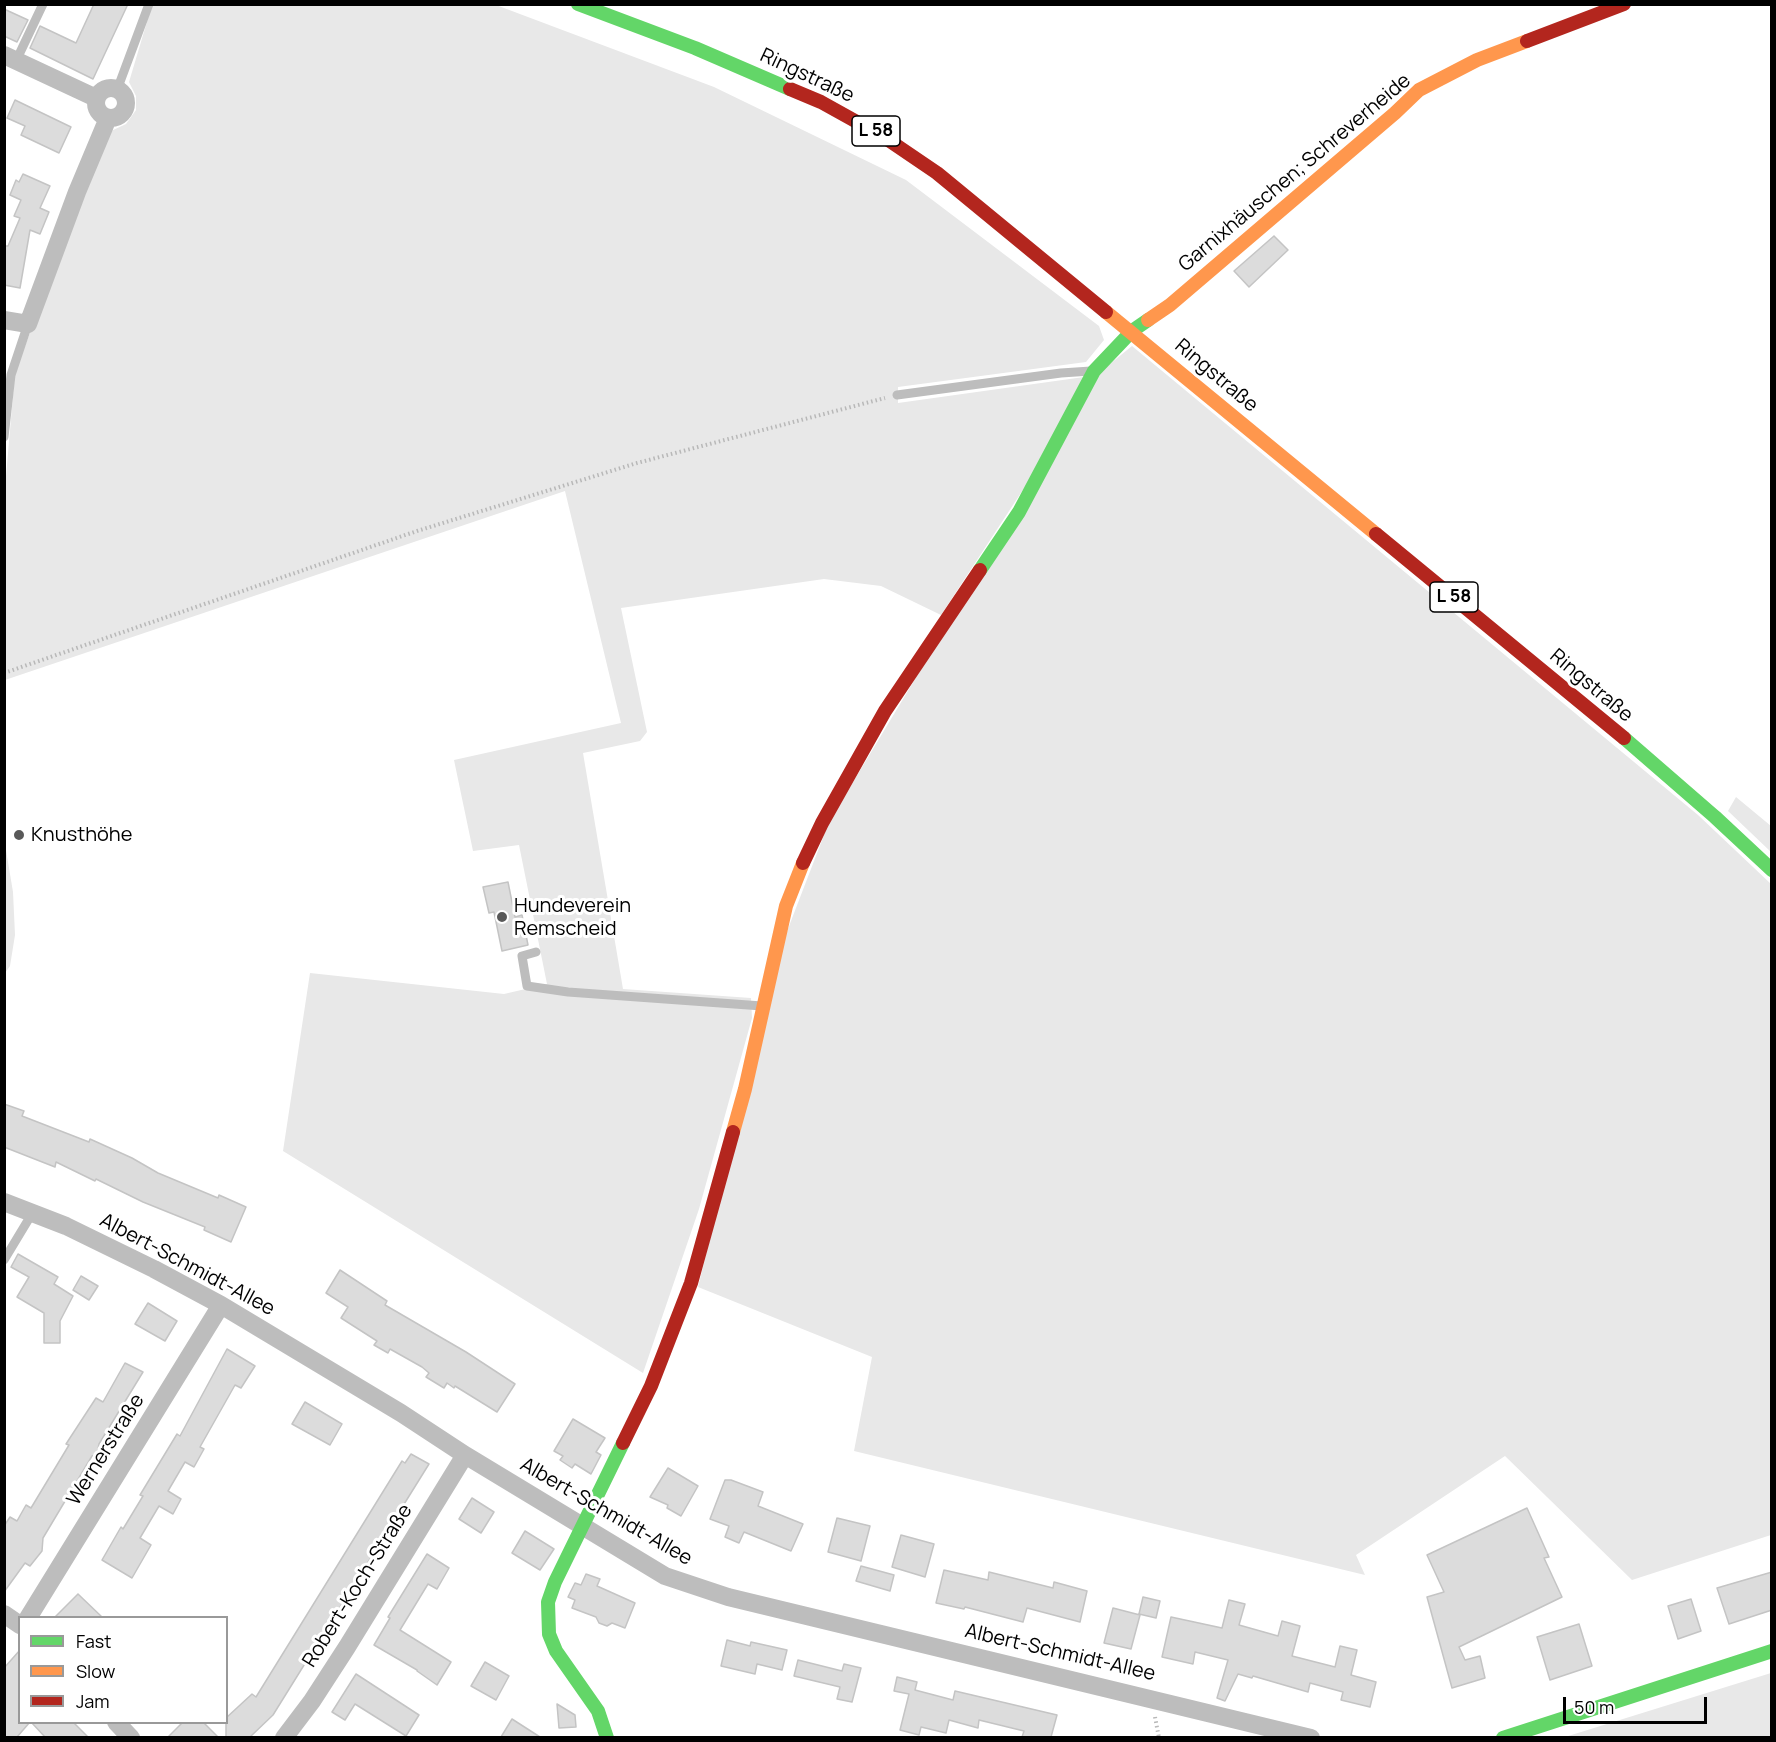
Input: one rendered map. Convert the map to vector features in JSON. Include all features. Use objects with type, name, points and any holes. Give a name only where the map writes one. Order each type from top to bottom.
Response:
[{"type":"street","name":"Ringstraße","points":[[578,4],[761,75],[821,102],[863,124],[937,173],[1598,716],[1707,810],[1772,870]]},
{"type":"street","name":"Garnixhäuschen; Schreverheide","points":[[607,1737],[598,1711],[556,1651],[549,1634],[548,1602],[555,1582],[651,1386],[691,1283],[745,1089],[786,906],[798,873],[822,823],[885,711],[1019,512],[1094,370],[1132,331],[1170,305],[1389,119],[1419,90],[1477,60],[1624,4]]},
{"type":"street","points":[[10,58],[96,98]]},
{"type":"street","points":[[109,88],[117,90],[124,95],[125,110],[118,117],[108,118],[97,111],[96,98],[103,90],[109,88]]},
{"type":"street","points":[[4,320],[28,324],[77,192],[108,118]]},
{"type":"street","name":"Albert-Schmidt-Allee","points":[[4,1202],[33,1212],[154,1269],[221,1305],[665,1576],[701,1589],[1311,1737]]},
{"type":"street","name":"Wernerstraße","points":[[29,1616],[221,1305]]},
{"type":"street","name":"Robert-Koch-Straße","points":[[284,1737],[312,1701],[341,1656],[465,1455]]},
{"type":"street","points":[[4,1614],[18,1624]]},
{"type":"street","points":[[1503,1737],[1772,1651]]},
{"type":"street","points":[[118,1724],[131,1737]]},
{"type":"lane","points":[[10,58],[43,4]]},
{"type":"lane","points":[[117,90],[149,4]]},
{"type":"lane","points":[[4,437],[11,375],[28,324]]},
{"type":"lane","points":[[897,395],[1094,370]]},
{"type":"lane","points":[[536,952],[522,956],[527,986],[568,992],[764,1006]]},
{"type":"lane","points":[[4,1260],[33,1212]]},
{"type":"path","points":[[4,673],[417,531],[637,463],[897,395]]},
{"type":"shaded area","points":[[152,5],[496,5],[714,87],[906,180],[1099,326],[1104,340],[1086,362],[898,387],[898,403],[1084,377],[1030,479],[941,615],[881,586],[824,579],[621,608],[647,732],[640,741],[583,753],[623,989],[751,998],[752,1018],[699,1209],[643,1373],[283,1151],[310,973],[504,994],[547,984],[519,845],[473,851],[454,760],[621,723],[565,491],[5,680],[4,499],[15,373],[111,131],[126,124],[136,110],[136,96],[129,82]]},
{"type":"shaded area","points":[[1132,346],[1698,815],[1771,884],[1771,1535],[1632,1580],[1505,1456],[1356,1555],[1365,1575],[854,1451],[872,1357],[698,1287],[786,934],[829,822],[1100,372]]},
{"type":"shaded area","points":[[1736,797],[1771,826],[1771,852],[1728,811]]},
{"type":"shaded area","points":[[4,838],[13,892],[15,935],[10,966],[5,973]]},
{"type":"shaded area","points":[[1771,1673],[1771,1737],[1565,1737]]},
{"type":"building","points":[[94,4],[128,4],[93,79],[30,48],[40,26],[76,43]]},
{"type":"building","points":[[4,9],[28,20],[17,42],[4,36]]},
{"type":"building","points":[[15,100],[71,127],[59,153],[21,135],[25,126],[7,118]]},
{"type":"building","points":[[23,174],[50,186],[40,208],[49,212],[40,234],[30,230],[20,288],[4,285],[4,246],[8,246],[20,218],[14,216],[21,200],[10,195],[16,180],[19,182]]},
{"type":"building","points":[[1274,236],[1288,250],[1249,287],[1234,271]]},
{"type":"building","name":"Hundeverein Remscheid","points":[[508,882],[515,917],[522,915],[528,945],[502,951],[494,912],[489,913],[483,887]]},
{"type":"building","points":[[4,1104],[24,1111],[22,1116],[89,1142],[90,1139],[158,1173],[246,1207],[231,1242],[204,1230],[205,1227],[143,1202],[56,1162],[55,1167],[4,1147]]},
{"type":"building","points":[[18,1254],[58,1277],[54,1284],[73,1296],[60,1321],[60,1343],[44,1343],[44,1313],[17,1297],[29,1277],[11,1267]]},
{"type":"building","points":[[340,1270],[387,1301],[385,1305],[466,1352],[515,1384],[497,1412],[455,1386],[454,1388],[447,1383],[444,1388],[426,1377],[429,1373],[422,1367],[390,1349],[388,1353],[374,1345],[377,1341],[341,1318],[348,1307],[326,1293]]},
{"type":"building","points":[[81,1276],[98,1286],[89,1300],[73,1290]]},
{"type":"building","points":[[148,1303],[177,1321],[165,1341],[135,1324]]},
{"type":"building","points":[[227,1349],[255,1366],[241,1388],[235,1385],[200,1447],[204,1449],[194,1467],[185,1462],[168,1491],[181,1499],[173,1514],[159,1506],[140,1538],[151,1545],[132,1578],[102,1560],[121,1527],[123,1529],[143,1496],[140,1495],[177,1434],[180,1436]]},
{"type":"building","points":[[125,1363],[143,1372],[99,1444],[97,1454],[92,1456],[43,1538],[42,1551],[30,1566],[25,1563],[4,1592],[4,1526],[10,1517],[17,1521],[26,1505],[31,1508],[69,1445],[66,1444],[96,1398],[103,1402]]},
{"type":"building","points":[[305,1402],[342,1424],[330,1445],[292,1424]]},
{"type":"building","points":[[573,1419],[605,1438],[596,1452],[601,1455],[591,1474],[575,1464],[572,1468],[560,1460],[563,1456],[554,1451]]},
{"type":"building","points":[[411,1454],[429,1464],[273,1715],[250,1737],[226,1737],[228,1716],[252,1694],[256,1697],[402,1461],[405,1463]]},
{"type":"building","points":[[668,1468],[698,1486],[681,1516],[667,1508],[668,1505],[650,1497]]},
{"type":"building","points":[[725,1480],[731,1480],[763,1492],[758,1506],[803,1524],[791,1551],[744,1532],[739,1543],[725,1537],[729,1526],[710,1519]]},
{"type":"building","points":[[472,1498],[494,1512],[481,1533],[459,1519]]},
{"type":"building","points":[[1527,1508],[1549,1557],[1544,1558],[1562,1597],[1459,1647],[1465,1660],[1480,1656],[1485,1678],[1452,1688],[1427,1597],[1444,1592],[1427,1555]]},
{"type":"building","points":[[837,1518],[870,1526],[861,1561],[828,1552]]},
{"type":"building","points":[[525,1531],[554,1549],[540,1570],[512,1553]]},
{"type":"building","points":[[901,1535],[934,1544],[925,1577],[892,1567]]},
{"type":"building","points":[[427,1554],[449,1568],[437,1589],[428,1584],[400,1630],[451,1662],[437,1685],[417,1670],[374,1645],[390,1618],[388,1617]]},
{"type":"building","points":[[861,1566],[894,1575],[890,1591],[856,1581]]},
{"type":"building","points":[[944,1570],[988,1580],[989,1572],[1053,1588],[1054,1582],[1087,1591],[1080,1622],[1027,1608],[1023,1622],[965,1607],[964,1609],[936,1603]]},
{"type":"building","points":[[1772,1572],[1772,1610],[1729,1624],[1717,1588]]},
{"type":"building","points":[[586,1574],[600,1579],[597,1586],[635,1603],[625,1628],[612,1623],[607,1626],[599,1623],[596,1617],[572,1608],[575,1600],[568,1597],[575,1583],[581,1585]]},
{"type":"building","points":[[78,1594],[101,1616],[56,1616]]},
{"type":"building","points":[[1143,1597],[1160,1601],[1156,1618],[1139,1614]]},
{"type":"building","points":[[1691,1599],[1701,1631],[1678,1639],[1668,1606]]},
{"type":"building","points":[[1229,1600],[1245,1604],[1239,1625],[1278,1636],[1282,1621],[1300,1626],[1292,1656],[1335,1667],[1340,1646],[1357,1650],[1351,1675],[1376,1682],[1370,1707],[1341,1700],[1343,1692],[1310,1683],[1308,1692],[1238,1674],[1225,1701],[1217,1698],[1228,1660],[1195,1652],[1193,1664],[1162,1657],[1171,1617],[1222,1628]]},
{"type":"building","points":[[1113,1608],[1140,1615],[1131,1649],[1104,1643]]},
{"type":"building","points":[[1579,1624],[1592,1666],[1550,1680],[1537,1637]]},
{"type":"building","points":[[727,1640],[750,1646],[751,1642],[787,1650],[782,1670],[757,1664],[755,1674],[721,1666]]},
{"type":"building","points":[[18,1652],[18,1724],[28,1724],[17,1737],[4,1737],[4,1668]]},
{"type":"building","points":[[798,1660],[842,1671],[844,1664],[861,1668],[852,1702],[837,1699],[840,1687],[794,1676]]},
{"type":"building","points":[[485,1662],[509,1676],[496,1700],[471,1686]]},
{"type":"building","points":[[356,1674],[419,1715],[406,1736],[355,1704],[345,1720],[332,1712]]},
{"type":"building","points":[[897,1677],[917,1682],[915,1690],[953,1700],[955,1691],[1057,1715],[1051,1737],[1022,1737],[1024,1731],[979,1720],[978,1728],[949,1720],[946,1733],[921,1727],[919,1735],[900,1730],[909,1694],[894,1691]]},
{"type":"building","points":[[557,1704],[575,1715],[576,1727],[559,1728]]},
{"type":"building","points":[[512,1719],[540,1737],[501,1737]]},
{"type":"building","points":[[33,1724],[75,1724],[88,1737],[45,1737]]},
{"type":"building","points":[[181,1724],[205,1724],[218,1737],[168,1737]]},
{"type":"traffic: fast","points":[[578,4],[695,48],[790,89]]},
{"type":"traffic: fast","points":[[980,570],[1019,512],[1094,371],[1132,331],[1148,320]]},
{"type":"traffic: fast","points":[[1624,738],[1772,870]]},
{"type":"traffic: fast","points":[[607,1738],[598,1711],[556,1651],[549,1634],[548,1602],[555,1582],[623,1443]]},
{"type":"traffic: fast","points":[[1503,1738],[1772,1651]]},
{"type":"traffic: slow","points":[[1148,320],[1170,305],[1419,90],[1477,60],[1527,41]]},
{"type":"traffic: slow","points":[[1106,312],[1376,534]]},
{"type":"traffic: slow","points":[[733,1132],[745,1089],[786,906],[803,863]]},
{"type":"traffic: jam","points":[[1527,41],[1624,4]]},
{"type":"traffic: jam","points":[[790,89],[821,102],[884,137],[937,173],[1106,312]]},
{"type":"traffic: jam","points":[[1376,534],[1624,738]]},
{"type":"traffic: jam","points":[[803,863],[822,823],[885,711],[980,570]]},
{"type":"traffic: jam","points":[[623,1443],[651,1386],[691,1283],[733,1132]]},
{"type":"place","name":"Knusthöhe","points":[[19,835]]},
{"type":"place","name":"Hundeverein Remscheid","points":[[502,917]]}]
